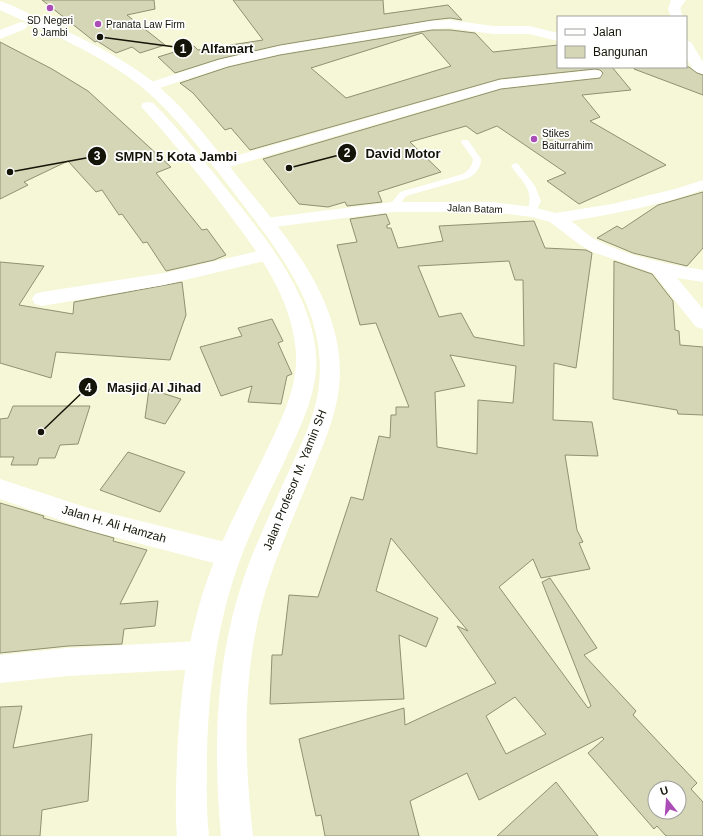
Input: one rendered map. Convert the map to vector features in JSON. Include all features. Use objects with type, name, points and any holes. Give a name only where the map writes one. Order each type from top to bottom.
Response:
[{"type":"main road","points":[[677,16],[674,9],[675,3],[680,0]]},
{"type":"main road","name":"Jalan Profesor M. Yamin SH","points":[[0,5],[102,55],[182,118],[266,223],[301,274],[316,303],[326,334],[330,368],[327,400],[318,430],[266,552],[251,597],[238,652],[232,720],[233,805],[237,836]]},
{"type":"main road","name":"Jalan Profesor M. Yamin SH","points":[[0,16],[87,61],[134,81]]},
{"type":"main road","points":[[134,81],[280,50],[432,25],[450,24],[493,30],[529,30],[557,37]]},
{"type":"main road","points":[[0,35],[21,26]]},
{"type":"main road","points":[[687,48],[694,61],[703,70]]},
{"type":"main road","points":[[220,165],[500,84],[595,74]]},
{"type":"main road","name":"Jalan Profesor M. Yamin SH","points":[[134,81],[136,95],[166,123],[250,228],[285,286],[300,320],[306,354],[302,385],[292,422],[229,555],[213,601],[200,655],[192,726],[191,815],[193,836]]},
{"type":"main road","name":"Jalan Batam","points":[[266,223],[393,207],[492,207],[532,212],[556,218],[612,209],[680,193],[703,185]]},
{"type":"main road","points":[[556,218],[586,241],[599,248],[659,269],[703,276]]},
{"type":"main road","points":[[42,300],[164,279],[267,255]]},
{"type":"main road","points":[[659,269],[703,322]]},
{"type":"main road","name":"Jalan H. Ali Hamzah","points":[[0,489],[88,519],[229,555]]},
{"type":"main road","points":[[0,669],[68,662],[200,655]]},
{"type":"lane","points":[[393,207],[403,194],[466,176],[471,173],[477,164],[477,159],[465,142]]},
{"type":"lane","points":[[515,166],[534,192],[536,201],[532,212]]},
{"type":"building","points":[[42,0],[154,0],[155,9],[127,15],[165,45],[140,53],[132,47],[116,53],[97,41],[95,42]]},
{"type":"building","points":[[233,0],[383,0],[384,14],[448,5],[462,20],[450,18],[432,20],[280,45],[219,59],[175,73],[158,57],[194,46],[198,50],[263,40]]},
{"type":"building","points":[[432,30],[450,30],[475,33],[493,52],[557,45],[557,68],[613,68],[631,90],[582,95],[600,117],[590,121],[666,165],[579,204],[547,181],[566,173],[497,126],[477,134],[466,126],[410,142],[441,172],[378,192],[382,202],[347,206],[345,202],[328,207],[299,204],[263,159],[501,89],[600,78],[603,73],[600,70],[595,69],[500,79],[250,150],[231,128],[225,130],[193,93],[180,83],[228,67],[280,55]],"holes":[[[422,33],[451,66],[346,98],[311,68]]]},
{"type":"building","points":[[0,42],[52,69],[88,91],[171,167],[156,173],[202,230],[207,229],[226,255],[214,260],[166,271],[147,242],[143,243],[122,214],[119,215],[102,190],[96,192],[68,161],[24,182],[28,185],[0,199]]},
{"type":"building","points":[[689,67],[697,73],[703,75],[703,95],[634,69]]},
{"type":"building","points":[[703,192],[703,248],[687,266],[633,253],[597,238],[617,226],[622,229],[658,205]]},
{"type":"building","points":[[386,214],[390,224],[387,225],[387,228],[391,228],[398,248],[443,241],[439,226],[534,221],[545,248],[586,250],[592,253],[576,368],[554,363],[553,420],[592,422],[598,456],[565,455],[577,530],[583,542],[579,543],[590,569],[541,578],[533,559],[499,587],[588,708],[591,706],[542,582],[550,578],[597,648],[584,655],[636,711],[633,715],[697,783],[691,789],[703,802],[703,836],[666,836],[657,826],[654,829],[588,753],[604,739],[602,737],[479,800],[467,773],[410,801],[419,836],[325,836],[321,815],[316,816],[299,739],[404,708],[405,725],[496,683],[457,626],[468,631],[391,538],[376,591],[438,618],[426,647],[399,635],[404,699],[270,704],[272,655],[282,655],[289,595],[318,597],[351,497],[363,500],[379,436],[390,438],[391,415],[396,415],[396,407],[409,407],[376,323],[360,325],[337,245],[357,242],[350,219]],"holes":[[[509,261],[515,280],[523,280],[524,346],[474,337],[461,313],[439,317],[418,266]],[[450,355],[516,366],[513,403],[478,400],[477,454],[437,447],[435,392],[465,386]],[[515,697],[546,734],[506,754],[486,716]]]},
{"type":"building","points":[[614,261],[652,274],[673,301],[675,330],[679,331],[680,345],[703,347],[703,415],[678,414],[677,410],[613,399]]},
{"type":"building","points":[[0,262],[44,266],[19,305],[73,314],[74,302],[182,282],[186,315],[170,360],[56,352],[51,378],[0,363]]},
{"type":"building","points":[[272,319],[283,341],[278,343],[292,374],[287,376],[281,404],[248,402],[252,386],[221,396],[200,347],[242,336],[238,328]]},
{"type":"building","points":[[149,389],[181,399],[165,424],[145,418]]},
{"type":"building","points":[[13,406],[90,406],[78,444],[60,445],[55,458],[39,458],[37,465],[11,465],[14,457],[0,457],[0,419],[8,418]]},
{"type":"building","points":[[128,452],[185,472],[160,512],[100,490]]},
{"type":"building","points":[[0,503],[44,516],[43,518],[114,538],[113,541],[147,550],[120,604],[158,601],[155,626],[124,629],[122,644],[68,646],[0,653]]},
{"type":"building","points":[[22,706],[13,748],[92,734],[88,801],[42,810],[40,836],[0,836],[0,707]]},
{"type":"building","points":[[556,782],[598,836],[497,836]]},
{"type":"place","name":"SD Negeri 9 Jambi","points":[[50,8]]},
{"type":"place","name":"Pranata Law Firm","points":[[98,24]]},
{"type":"place","name":"Alfamart","points":[[100,37]]},
{"type":"place","name":"Stikes Baiturrahim","points":[[534,139]]},
{"type":"place","name":"David Motor","points":[[289,168]]},
{"type":"place","name":"SMPN 5 Kota Jambi","points":[[10,172]]},
{"type":"place","name":"Masjid Al Jihad","points":[[41,432]]}]
